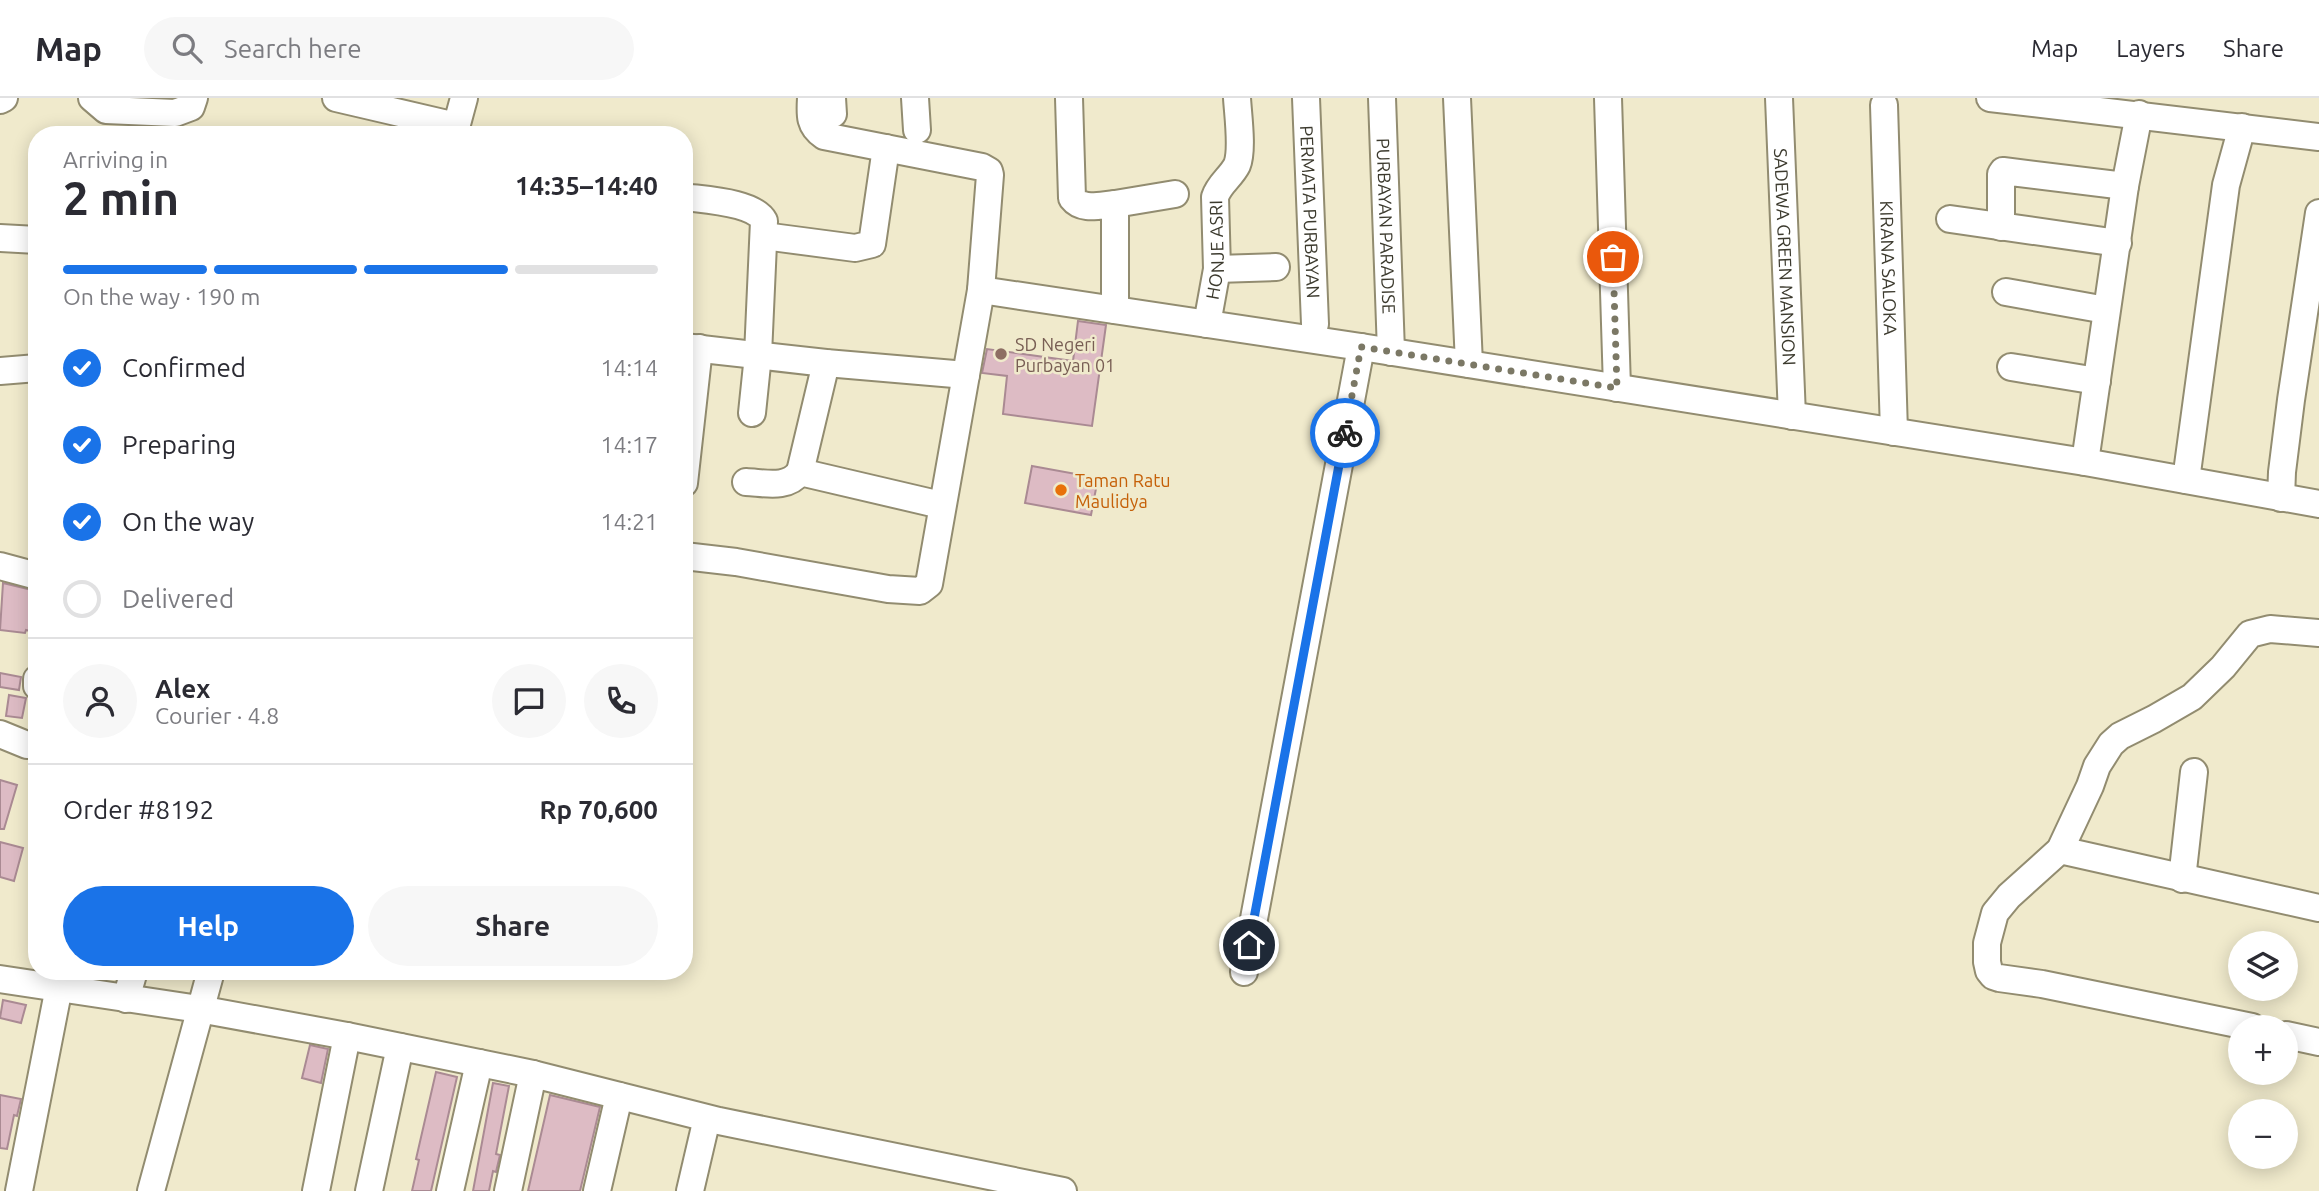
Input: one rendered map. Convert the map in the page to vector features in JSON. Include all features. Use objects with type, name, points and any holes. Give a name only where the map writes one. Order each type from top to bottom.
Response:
[{"type":"street","points":[[92,98],[106,110],[175,113],[191,107],[194,98]]},
{"type":"street","points":[[336,98],[440,126]]},
{"type":"street","points":[[456,126],[464,98]]},
{"type":"street","points":[[693,557],[888,589],[920,591],[926,588],[930,579],[981,290],[990,175],[989,171],[982,167],[824,136],[811,124],[811,98]]},
{"type":"street","points":[[915,98],[917,130]]},
{"type":"street","points":[[1069,98],[1072,198],[1076,204],[1115,204],[1175,194]]},
{"type":"street","name":"HONJE ASRI","points":[[1207,324],[1217,269],[1215,197],[1239,158],[1237,98]]},
{"type":"street","name":"PERMATA PURBAYAN","points":[[1306,98],[1315,324]]},
{"type":"street","name":"PURBAYAN PARADISE","points":[[1382,98],[1391,352]]},
{"type":"street","points":[[1457,98],[1469,364]]},
{"type":"street","points":[[1608,98],[1617,388]]},
{"type":"street","name":"SADEWA GREEN MANSION","points":[[1779,98],[1792,416]]},
{"type":"street","points":[[1991,98],[2319,137]]},
{"type":"street","name":"KIRANA SALOKA","points":[[1884,105],[1894,432]]},
{"type":"street","points":[[2085,462],[2125,186],[2139,114]]},
{"type":"street","points":[[2186,480],[2226,184],[2242,127]]},
{"type":"street","points":[[764,236],[855,248],[872,244],[886,149]]},
{"type":"street","points":[[2001,227],[2003,171],[2125,186]]},
{"type":"street","points":[[693,199],[752,209],[764,221],[758,355],[752,413]]},
{"type":"street","points":[[1115,204],[1115,310]]},
{"type":"street","points":[[2281,498],[2291,400],[2319,213]]},
{"type":"street","points":[[1950,219],[2118,243]]},
{"type":"street","points":[[0,238],[28,240]]},
{"type":"street","points":[[1217,269],[1276,267]]},
{"type":"street","points":[[981,290],[1361,347],[2085,462],[2319,504]]},
{"type":"street","points":[[2006,292],[2106,310]]},
{"type":"street","points":[[693,347],[826,363],[966,375]]},
{"type":"street","points":[[1244,972],[1361,347]]},
{"type":"street","points":[[746,482],[786,484],[793,481],[800,472],[826,363]]},
{"type":"street","points":[[2011,366],[2097,381]]},
{"type":"street","points":[[0,371],[28,369]]},
{"type":"street","points":[[800,472],[941,505]]},
{"type":"street","points":[[0,566],[28,574]]},
{"type":"street","points":[[2228,1022],[1993,976],[1987,962],[1987,943],[1996,913],[2008,896],[2060,850],[2097,766],[2111,744],[2120,736],[2192,696],[2223,667],[2250,634],[2257,630],[2319,633]]},
{"type":"street","points":[[0,734],[28,745]]},
{"type":"street","points":[[2182,879],[2194,772]]},
{"type":"street","points":[[2060,850],[2319,908]]},
{"type":"street","points":[[0,979],[199,1009],[346,1036],[533,1074],[964,1182],[1051,1190]]},
{"type":"street","points":[[126,999],[131,980]]},
{"type":"street","points":[[151,1191],[208,980]]},
{"type":"street","points":[[19,1191],[59,987]]},
{"type":"street","points":[[316,1191],[346,1036]]},
{"type":"street","points":[[2298,1038],[2319,1042]]},
{"type":"street","points":[[369,1191],[400,1047]]},
{"type":"street","points":[[450,1191],[479,1063]]},
{"type":"street","points":[[508,1191],[533,1074]]},
{"type":"street","points":[[597,1191],[619,1096]]},
{"type":"street","points":[[690,1191],[704,1131]]},
{"type":"building","points":[[1078,321],[1106,325],[1092,426],[1003,414],[1007,376],[982,373],[987,349],[1073,361]]},
{"type":"building","name":"Taman Ratu Maulidya","points":[[1032,466],[1098,478],[1091,515],[1025,503]]},
{"type":"building","points":[[3,583],[28,589],[28,630],[25,633],[0,630]]},
{"type":"building","points":[[0,673],[21,677],[19,690],[0,687]]},
{"type":"building","points":[[9,695],[26,698],[22,718],[6,716]]},
{"type":"building","points":[[0,780],[17,785],[4,829],[0,829]]},
{"type":"building","points":[[0,842],[23,848],[14,881],[0,877]]},
{"type":"building","points":[[3,1000],[26,1005],[21,1023],[0,1018]]},
{"type":"building","points":[[310,1045],[328,1049],[321,1083],[302,1078]]},
{"type":"building","points":[[436,1072],[457,1077],[431,1191],[412,1191],[419,1160],[416,1159]]},
{"type":"building","points":[[493,1083],[509,1086],[496,1154],[500,1155],[489,1191],[473,1191]]},
{"type":"building","points":[[0,1095],[21,1099],[17,1116],[14,1115],[7,1149],[0,1148]]},
{"type":"building","points":[[550,1095],[600,1107],[580,1191],[528,1191]]},
{"type":"way so far","points":[[1345,433],[1361,347],[1617,388],[1613,257]]},
{"type":"place","name":"SD Negeri Purbayan 01","points":[[1001,354]]},
{"type":"place","name":"Taman Ratu Maulidya","points":[[1061,490]]},
{"type":"route","points":[[1249,945],[1345,433]]}]
